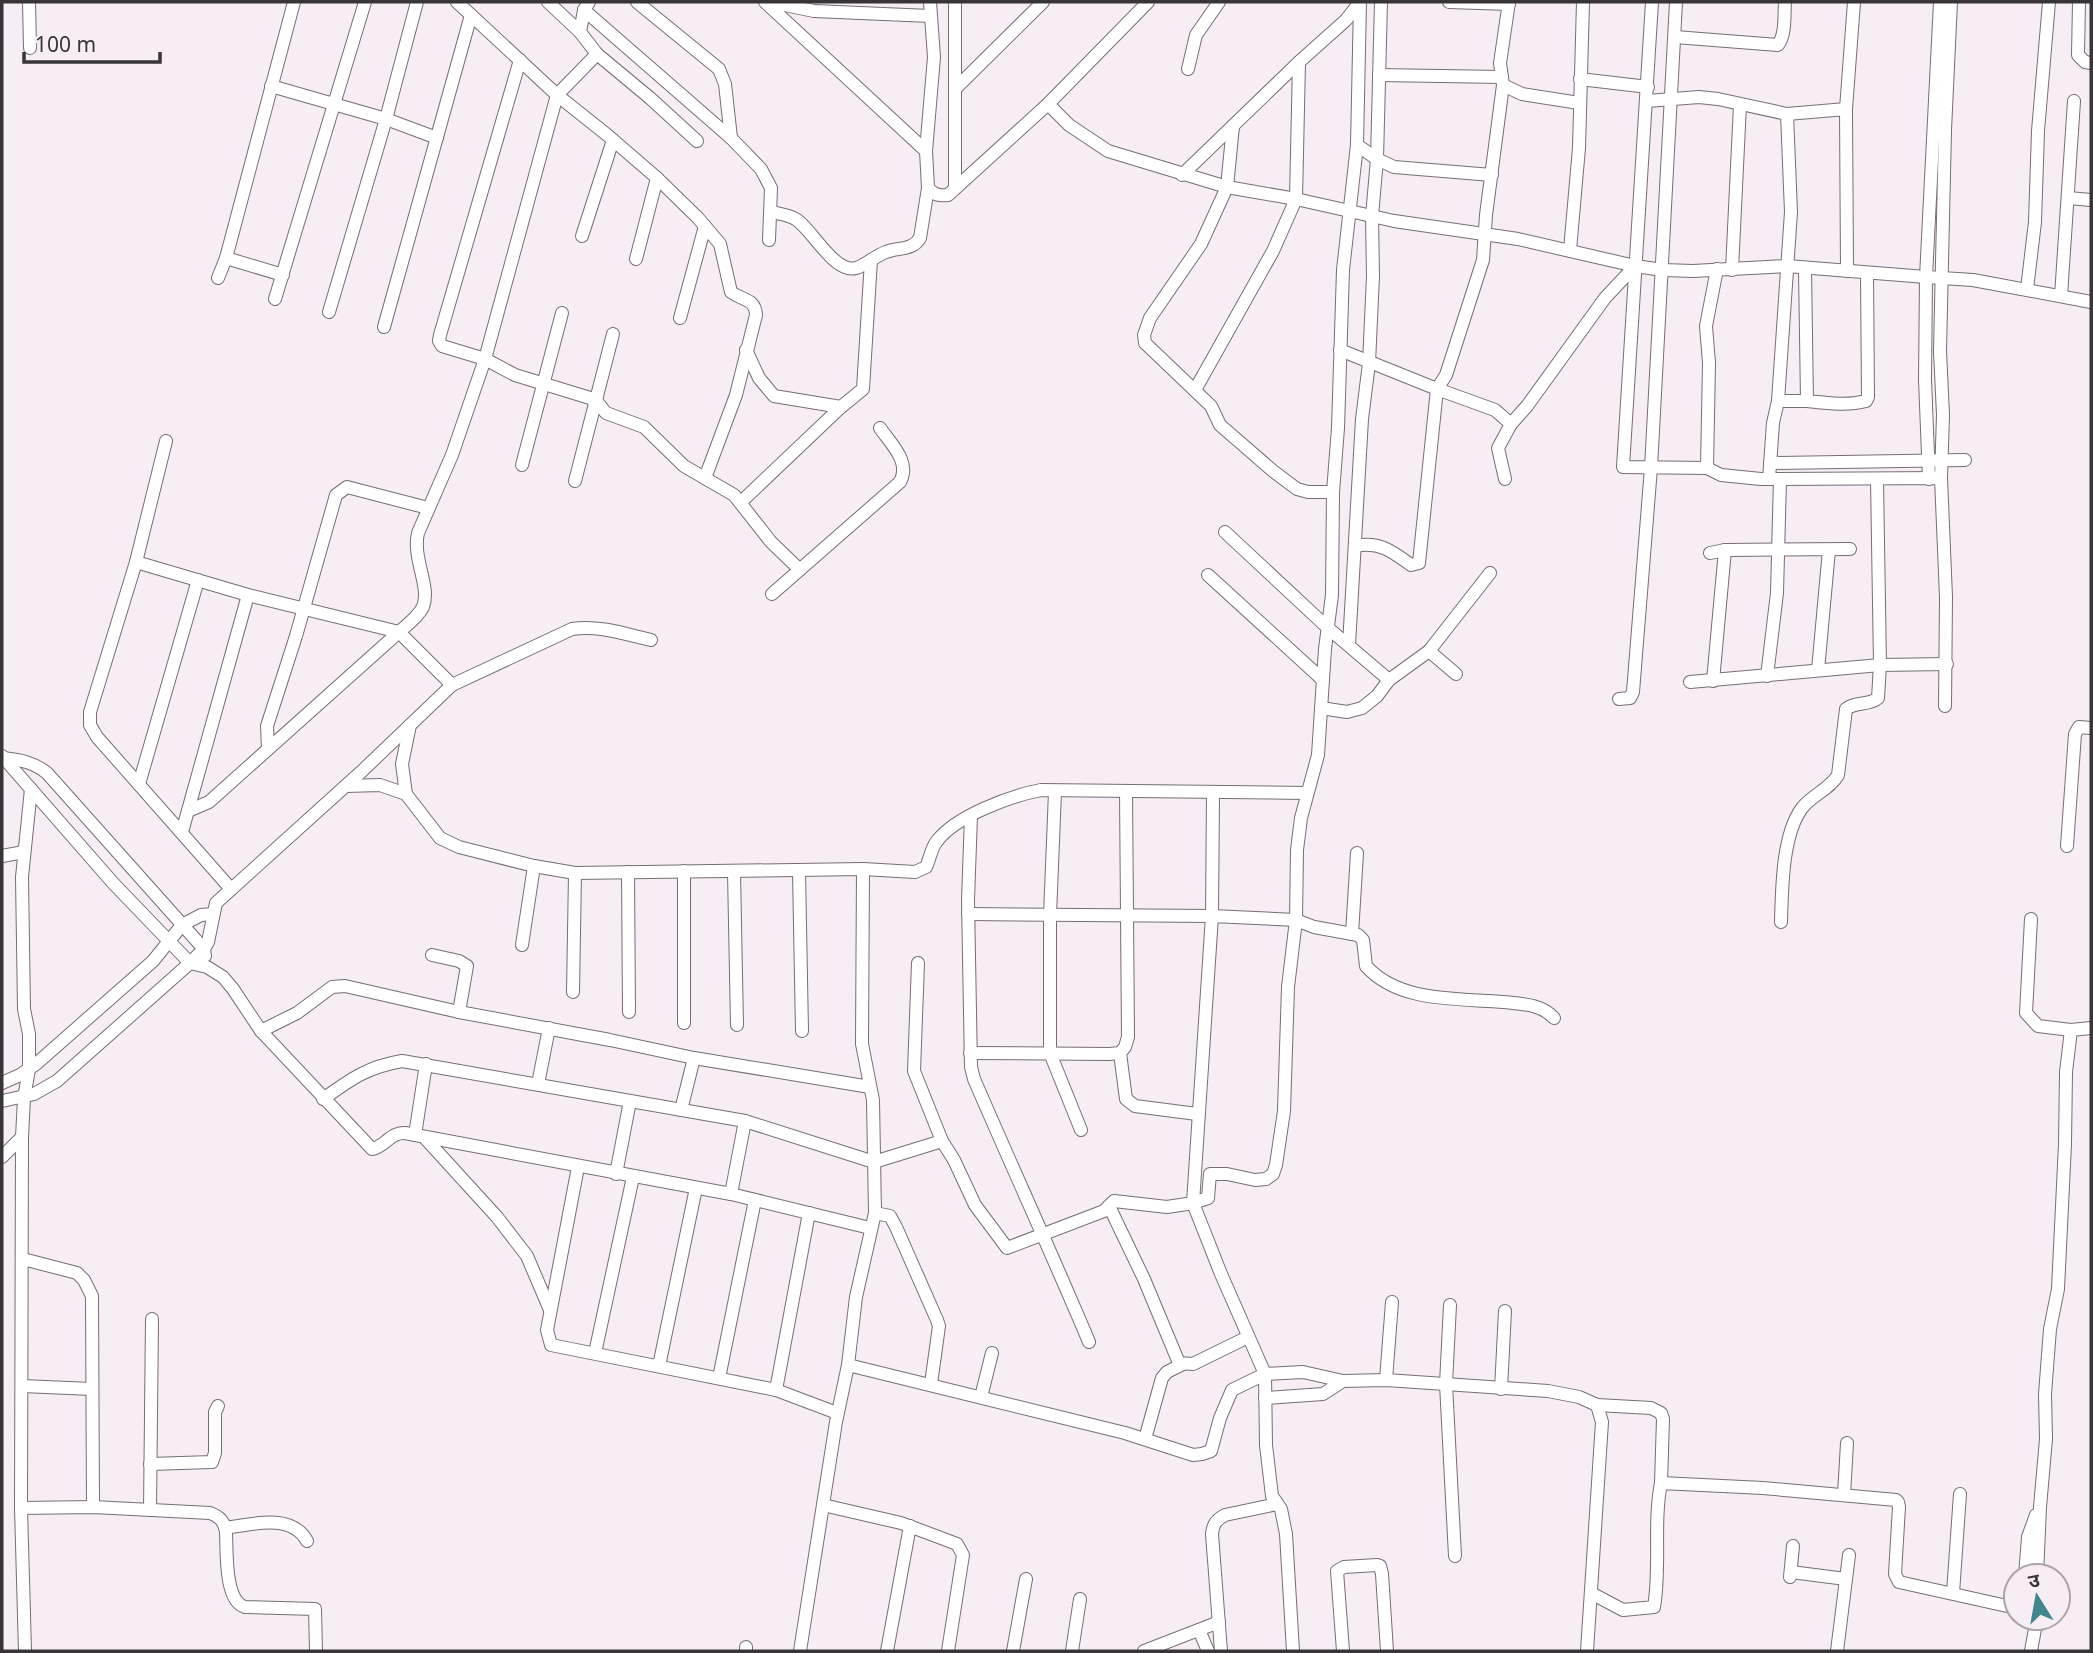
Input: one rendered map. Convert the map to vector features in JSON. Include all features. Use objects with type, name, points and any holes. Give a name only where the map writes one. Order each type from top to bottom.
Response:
[{"type":"street","points":[[29,2],[30,48]]},
{"type":"street","points":[[218,278],[226,258],[294,2]]},
{"type":"street","points":[[275,299],[365,2]]},
{"type":"street","points":[[328,312],[386,119],[417,2]]},
{"type":"street","points":[[457,2],[557,95],[657,178],[705,226],[720,244],[731,292],[751,301],[756,307],[736,395],[705,478]]},
{"type":"street","points":[[548,2],[580,32],[597,54],[697,141]]},
{"type":"street","points":[[637,2],[719,69],[725,84],[731,138]]},
{"type":"street","points":[[767,2],[815,7],[871,8],[930,16]]},
{"type":"street","points":[[767,2],[926,151]]},
{"type":"street","points":[[771,212],[796,220],[843,266],[856,268],[884,253],[916,244],[920,238],[928,188],[926,151],[934,57],[930,2]]},
{"type":"street","points":[[955,188],[956,2]]},
{"type":"street","points":[[955,89],[1043,2]]},
{"type":"street","points":[[928,188],[940,196],[948,195],[1048,104],[1148,2]]},
{"type":"street","points":[[1188,69],[1196,35],[1219,2]]},
{"type":"street","points":[[1182,175],[1346,20],[1360,2]]},
{"type":"street","points":[[918,963],[914,1071],[942,1141],[975,1205],[1007,1248],[1104,1210],[1114,1201],[1167,1207],[1209,1198],[1210,1174],[1227,1174],[1255,1180],[1266,1179],[1273,1174],[1284,1111],[1288,987],[1296,920],[1297,850],[1301,818],[1318,755],[1332,594],[1333,492],[1338,428],[1343,270],[1357,145],[1360,2]]},
{"type":"street","points":[[1349,645],[1369,363],[1381,2]]},
{"type":"street","points":[[1356,546],[1377,544],[1391,550],[1411,565],[1419,563],[1437,389],[1446,374],[1483,260],[1503,81],[1500,63],[1509,3],[1449,2]]},
{"type":"street","points":[[1570,250],[1578,148],[1583,2]]},
{"type":"street","points":[[1653,2],[1623,467],[1707,468],[1721,475],[1774,479],[1935,479]]},
{"type":"street","points":[[1619,699],[1629,698],[1633,692],[1651,468],[1676,2]]},
{"type":"street","points":[[1675,37],[1777,45],[1781,42],[1783,32],[1785,2]]},
{"type":"street","points":[[1847,271],[1846,108],[1854,2]]},
{"type":"street","points":[[1936,461],[1925,380],[1926,277],[1940,2]]},
{"type":"street","points":[[1945,706],[1944,673],[1947,664],[1935,479],[1951,2]]},
{"type":"street","points":[[2027,289],[2035,222],[2038,131],[2049,2]]},
{"type":"street","points":[[2079,2],[2078,55],[2085,62],[2091,63]]},
{"type":"street","points":[[580,32],[587,6],[731,138],[761,169],[771,188],[769,240]]},
{"type":"street","points":[[384,327],[471,15]]},
{"type":"street","points":[[188,811],[209,802],[399,632],[423,607],[425,595],[416,545],[428,508],[452,455],[485,359],[557,95],[597,54]]},
{"type":"street","points":[[934,57],[955,59]]},
{"type":"street","points":[[520,60],[439,341],[446,348],[485,359],[515,375],[595,400],[606,413],[644,427],[684,466],[734,495],[771,542],[799,569]]},
{"type":"street","points":[[1195,390],[1273,251],[1296,199],[1299,62]]},
{"type":"street","points":[[1379,75],[1503,81],[1522,94],[1579,103]]},
{"type":"street","points":[[1580,79],[1648,87]]},
{"type":"street","points":[[271,86],[386,119],[437,138]]},
{"type":"street","points":[[1647,102],[1671,98],[1718,99],[1787,114],[1846,108]]},
{"type":"street","points":[[2061,296],[2074,100]]},
{"type":"street","points":[[1048,104],[1069,125],[1108,151],[1182,175],[1227,187],[1372,216],[1485,236],[1518,239],[1635,266],[1663,270],[1731,270],[1787,266],[1805,270],[1973,280],[2091,302]]},
{"type":"street","points":[[1731,270],[1740,105]]},
{"type":"street","points":[[1767,676],[1777,593],[1778,551],[1774,479],[1770,463],[1773,423],[1778,401],[1791,212],[1787,114]]},
{"type":"street","points":[[1233,126],[1227,187],[1201,244],[1150,318],[1144,335],[1149,349],[1210,406],[1220,425],[1273,471],[1297,489],[1333,492]]},
{"type":"street","points":[[582,236],[613,140]]},
{"type":"street","points":[[1357,145],[1394,167],[1492,175]]},
{"type":"street","points":[[636,259],[657,178]]},
{"type":"street","points":[[2068,198],[2091,200]]},
{"type":"street","points":[[680,318],[705,226]]},
{"type":"street","points":[[226,258],[283,275]]},
{"type":"street","points":[[741,502],[863,389],[871,260]]},
{"type":"street","points":[[1505,478],[1498,448],[1511,424],[1605,298],[1635,266]]},
{"type":"street","points":[[1707,468],[1709,363],[1706,326],[1717,269]]},
{"type":"street","points":[[1805,270],[1807,401]]},
{"type":"street","points":[[1778,401],[1866,401],[1867,273]]},
{"type":"street","points":[[522,465],[562,313]]},
{"type":"street","points":[[575,481],[613,334]]},
{"type":"street","points":[[746,350],[759,378],[774,396],[841,407]]},
{"type":"street","points":[[1340,350],[1495,410],[1511,424]]},
{"type":"street","points":[[772,594],[900,482],[904,475],[903,460],[880,428]]},
{"type":"street","points":[[166,441],[136,562],[89,719],[93,732],[231,889]]},
{"type":"street","points":[[1770,463],[1965,460]]},
{"type":"street","points":[[1780,922],[1783,875],[1800,810],[1837,778],[1844,714],[1850,706],[1878,698],[1880,665],[1877,480]]},
{"type":"street","points":[[268,749],[267,726],[336,495],[347,487],[355,488],[428,508]]},
{"type":"street","points":[[1225,532],[1328,628],[1389,680]]},
{"type":"street","points":[[1818,670],[1829,550]]},
{"type":"street","points":[[1710,553],[1850,550]]},
{"type":"street","points":[[1713,681],[1726,551]]},
{"type":"street","points":[[136,562],[248,595],[399,632],[452,685]]},
{"type":"street","points":[[1321,708],[1347,712],[1362,708],[1389,680],[1429,651],[1490,573]]},
{"type":"street","points":[[1208,575],[1323,680]]},
{"type":"street","points":[[139,784],[198,580]]},
{"type":"street","points":[[182,832],[248,595]]},
{"type":"street","points":[[2,1101],[24,1098],[57,1081],[190,963],[208,942],[216,903],[346,786],[452,685],[572,629],[606,629],[652,640]]},
{"type":"street","points":[[1429,651],[1456,674]]},
{"type":"street","points":[[1690,682],[1880,665],[1947,664]]},
{"type":"street","points":[[410,725],[402,764],[406,794],[433,831],[448,843],[534,866],[575,873],[863,869],[920,871],[929,861],[936,842],[953,827],[971,816],[1023,794],[1041,790],[1307,793]]},
{"type":"street","points":[[2067,846],[2075,734],[2079,727],[2091,728]]},
{"type":"street","points":[[3,757],[113,883],[190,963],[207,967],[223,977],[261,1031],[372,1149],[396,1134],[420,1136],[731,1194],[870,1228]]},
{"type":"street","points":[[3,757],[25,760],[47,774],[204,949],[207,967]]},
{"type":"street","points":[[346,786],[380,785],[406,794]]},
{"type":"street","points":[[25,1651],[21,1508],[22,1137],[29,1069],[29,1034],[24,1009],[24,852],[31,789]]},
{"type":"street","points":[[970,1053],[1119,1053],[1125,1047],[1128,1037],[1126,791]]},
{"type":"street","points":[[1055,792],[1050,915],[1051,1053],[1081,1130]]},
{"type":"street","points":[[1213,794],[1212,916],[1193,1203],[1265,1374],[1266,1444],[1272,1496],[1281,1509],[1286,1534],[1293,1651]]},
{"type":"street","points":[[971,816],[968,914],[970,1053],[974,1079],[1044,1235],[1088,1342]]},
{"type":"street","points":[[2,856],[24,852]]},
{"type":"street","points":[[1352,934],[1357,853]]},
{"type":"street","points":[[522,945],[534,866]]},
{"type":"street","points":[[800,1651],[837,1413],[848,1365],[856,1297],[875,1213],[872,1180],[873,1100],[862,1044],[863,869]]},
{"type":"street","points":[[684,871],[684,1023]]},
{"type":"street","points":[[799,871],[802,1031]]},
{"type":"street","points":[[628,872],[629,1012]]},
{"type":"street","points":[[734,872],[737,1025]]},
{"type":"street","points":[[573,992],[575,873]]},
{"type":"street","points":[[2,1083],[29,1069],[145,969],[182,925],[192,919],[213,914]]},
{"type":"street","points":[[968,914],[1212,916],[1296,920],[1314,927],[1357,935],[1363,940],[1366,966],[1401,989],[1425,996],[1531,1005],[1549,1013],[1553,1018]]},
{"type":"street","points":[[2031,919],[2026,1013],[2038,1026],[2071,1030],[2091,1028]]},
{"type":"street","points":[[432,955],[460,961],[467,966],[459,1012]]},
{"type":"street","points":[[261,1031],[297,1013],[332,987],[345,986],[459,1012],[694,1058],[870,1087]]},
{"type":"street","points":[[538,1084],[549,1028]]},
{"type":"street","points":[[2038,1562],[2046,1439],[2045,1394],[2050,1329],[2058,1289],[2066,1073],[2071,1030]]},
{"type":"street","points":[[1119,1053],[1126,1099],[1135,1106],[1197,1114]]},
{"type":"street","points":[[681,1110],[694,1058]]},
{"type":"street","points":[[323,1099],[356,1075],[377,1065],[402,1061],[745,1121],[874,1162],[942,1141]]},
{"type":"street","points":[[426,1064],[420,1136],[514,1238],[527,1256],[550,1312]]},
{"type":"street","points":[[616,1174],[630,1101]]},
{"type":"street","points":[[731,1194],[745,1121]]},
{"type":"street","points":[[2,1157],[22,1137]]},
{"type":"street","points":[[578,1167],[547,1330],[551,1345],[776,1390],[837,1413]]},
{"type":"street","points":[[596,1353],[633,1177]]},
{"type":"street","points":[[659,1366],[696,1188]]},
{"type":"street","points":[[719,1378],[755,1200]]},
{"type":"street","points":[[1109,1206],[1144,1279],[1177,1360],[1183,1364]]},
{"type":"street","points":[[776,1390],[808,1213]]},
{"type":"street","points":[[875,1213],[890,1216],[937,1320],[939,1326],[932,1384]]},
{"type":"street","points":[[23,1259],[77,1273],[89,1287],[92,1296],[93,1507]]},
{"type":"street","points":[[1386,1380],[1392,1303]]},
{"type":"street","points":[[1450,1305],[1446,1384],[1455,1556]]},
{"type":"street","points":[[1501,1389],[1505,1311]]},
{"type":"street","points":[[150,1510],[152,1319]]},
{"type":"street","points":[[1145,1439],[1162,1378],[1167,1372],[1183,1364],[1193,1364],[1248,1337]]},
{"type":"street","points":[[981,1397],[992,1353]]},
{"type":"street","points":[[848,1365],[1145,1439],[1193,1455],[1211,1451],[1220,1418],[1232,1390],[1265,1374],[1303,1372],[1343,1381],[1386,1380],[1548,1391],[1579,1397],[1597,1405],[1651,1408],[1661,1413],[1663,1426],[1661,1483],[1656,1507],[1654,1607],[1623,1610],[1591,1593]]},
{"type":"street","points":[[1265,1398],[1323,1394],[1343,1381]]},
{"type":"street","points":[[22,1386],[92,1389]]},
{"type":"street","points":[[1587,1651],[1602,1422],[1597,1405]]},
{"type":"street","points":[[150,1465],[212,1462],[215,1452],[215,1412],[218,1406]]},
{"type":"street","points":[[1844,1495],[1847,1443]]},
{"type":"street","points":[[1661,1483],[1763,1488],[1899,1502],[1895,1574],[1899,1582],[2002,1605]]},
{"type":"street","points":[[1953,1594],[1960,1494]]},
{"type":"street","points":[[1221,1651],[1213,1524],[1224,1515],[1277,1504]]},
{"type":"street","points":[[823,1505],[910,1526],[957,1544],[962,1549],[948,1651]]},
{"type":"street","points":[[21,1508],[93,1507],[210,1513],[218,1516],[225,1528],[229,1583],[236,1601],[245,1607],[315,1609],[316,1651]]},
{"type":"street","points":[[2026,1562],[2028,1537],[2040,1507]]},
{"type":"street","points":[[225,1528],[282,1523],[296,1527],[307,1541]]},
{"type":"street","points":[[887,1651],[910,1526]]},
{"type":"street","points":[[1793,1546],[1791,1576],[1846,1579]]},
{"type":"street","points":[[1836,1651],[1849,1555]]},
{"type":"street","points":[[1343,1651],[1337,1571],[1344,1567],[1377,1565],[1380,1566],[1382,1574],[1387,1651]]},
{"type":"street","points":[[1013,1651],[1026,1579]]},
{"type":"street","points":[[1072,1651],[1080,1599]]},
{"type":"street","points":[[1144,1651],[1219,1622]]},
{"type":"street","points":[[1199,1630],[1208,1651]]},
{"type":"street","points":[[2031,1651],[2034,1632]]}]
